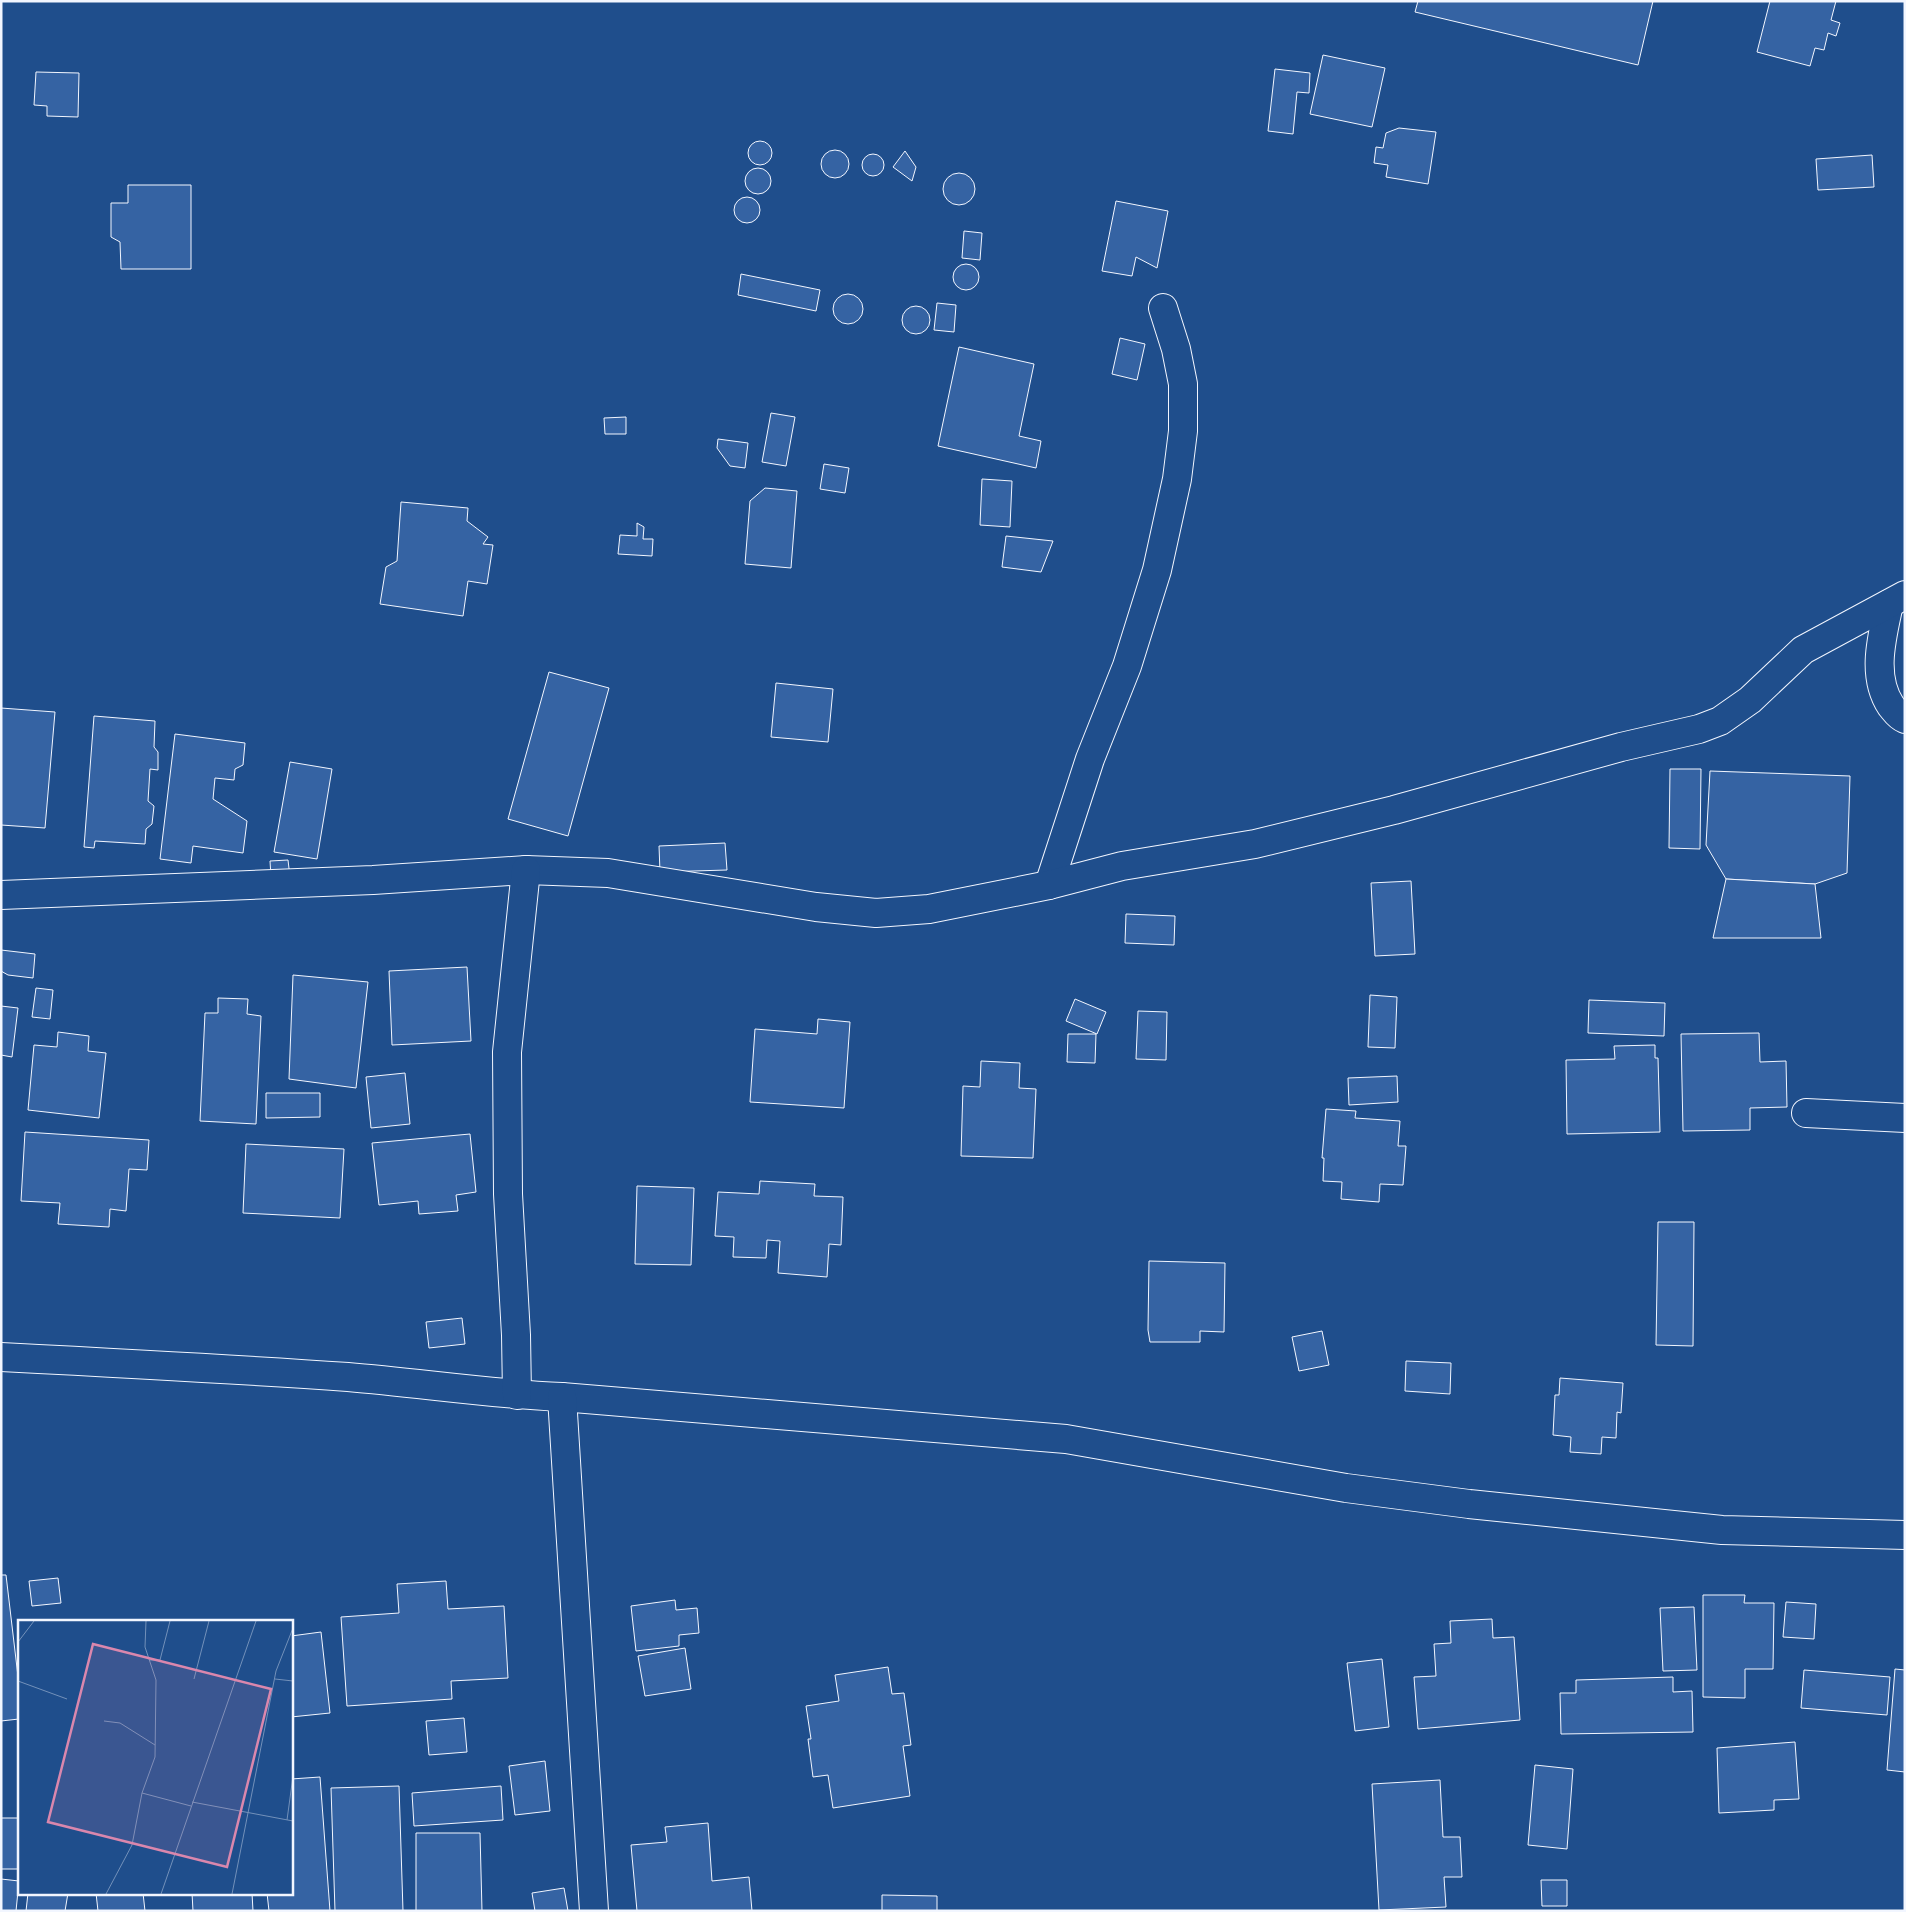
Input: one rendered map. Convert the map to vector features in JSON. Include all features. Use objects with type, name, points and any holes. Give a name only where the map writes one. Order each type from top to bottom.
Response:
[{"type":"street","points":[[1049,884],[1090,759],[1127,666],[1157,570],[1177,479],[1183,431],[1183,384],[1176,348],[1163,308]]},
{"type":"street","points":[[1,895],[373,880],[526,870],[608,873],[816,907],[876,913],[929,909],[1049,884],[1122,866],[1255,844],[1394,810],[1621,747],[1699,729],[1720,721],[1750,700],[1803,650],[1897,600]]},
{"type":"street","points":[[1897,600],[1879,664],[1884,696],[1899,716],[1905,719]]},
{"type":"street","points":[[517,1395],[516,1335],[508,1194],[507,1052],[526,870]]},
{"type":"street","points":[[1806,1112],[1905,1118]]},
{"type":"street","points":[[1,1357],[350,1378],[517,1395],[562,1397],[1066,1438],[1346,1488],[1468,1504],[1722,1530],[1905,1535]]},
{"type":"street","points":[[562,1397],[594,1911]]},
{"type":"building","points":[[1418,1],[1653,1],[1638,65],[1415,12]]},
{"type":"building","points":[[1770,1],[1836,1],[1831,20],[1840,23],[1836,36],[1828,33],[1824,50],[1815,48],[1810,66],[1757,52]]},
{"type":"building","points":[[1323,55],[1385,68],[1372,127],[1310,114]]},
{"type":"building","points":[[1275,69],[1310,73],[1309,93],[1297,92],[1293,134],[1268,131]]},
{"type":"building","points":[[36,72],[79,73],[78,117],[47,116],[47,106],[34,105]]},
{"type":"building","points":[[1399,128],[1436,132],[1428,184],[1386,177],[1388,165],[1374,163],[1376,147],[1383,148],[1386,133]]},
{"type":"building","points":[[760,141],[765,142],[771,148],[771,158],[765,164],[760,165],[755,164],[749,158],[748,153],[749,148],[755,142]]},
{"type":"building","points":[[835,150],[845,154],[849,164],[845,174],[835,178],[825,174],[821,164],[825,154]]},
{"type":"building","points":[[905,151],[916,167],[912,181],[893,167]]},
{"type":"building","points":[[873,154],[881,157],[884,165],[881,173],[873,176],[865,173],[862,165],[865,157]]},
{"type":"building","points":[[1872,155],[1874,187],[1818,190],[1816,159]]},
{"type":"building","points":[[758,168],[767,172],[771,181],[767,190],[758,194],[749,190],[745,181],[749,172]]},
{"type":"building","points":[[959,173],[965,174],[970,178],[974,183],[974,195],[970,200],[965,204],[959,205],[953,204],[948,200],[944,195],[943,189],[944,183],[948,178],[953,174]]},
{"type":"building","points":[[128,185],[191,185],[191,269],[121,269],[120,242],[111,237],[111,203],[128,203]]},
{"type":"building","points":[[747,197],[756,201],[760,210],[756,219],[747,223],[738,219],[734,210],[738,201]]},
{"type":"building","points":[[1116,201],[1168,211],[1157,268],[1136,257],[1132,276],[1102,271]]},
{"type":"building","points":[[964,231],[982,233],[980,260],[962,258]]},
{"type":"building","points":[[966,264],[975,268],[979,277],[975,286],[966,290],[957,286],[953,277],[957,268]]},
{"type":"building","points":[[741,274],[820,290],[816,311],[738,295]]},
{"type":"building","points":[[848,294],[859,298],[863,309],[859,320],[848,324],[837,320],[833,309],[837,298]]},
{"type":"building","points":[[937,303],[956,305],[954,332],[934,330]]},
{"type":"building","points":[[916,306],[926,310],[930,320],[926,330],[916,334],[906,330],[902,320],[906,310]]},
{"type":"building","points":[[1120,338],[1145,344],[1137,380],[1112,374]]},
{"type":"building","points":[[959,347],[1034,364],[1019,436],[1041,441],[1036,468],[938,446]]},
{"type":"building","points":[[771,413],[795,417],[786,466],[762,462]]},
{"type":"building","points":[[626,417],[626,434],[605,434],[604,418]]},
{"type":"building","points":[[718,439],[748,443],[745,468],[730,466],[717,448]]},
{"type":"building","points":[[824,464],[849,468],[845,493],[820,489]]},
{"type":"building","points":[[982,479],[1012,481],[1010,527],[980,525]]},
{"type":"building","points":[[765,488],[797,491],[791,568],[745,564],[750,501]]},
{"type":"building","points":[[401,502],[468,508],[467,521],[488,537],[483,544],[493,545],[487,584],[468,581],[463,616],[380,604],[386,567],[397,561]]},
{"type":"building","points":[[637,523],[644,527],[643,539],[653,539],[652,556],[618,554],[620,535],[637,536]]},
{"type":"building","points":[[1006,536],[1053,541],[1041,572],[1002,567]]},
{"type":"building","points":[[549,672],[609,688],[568,836],[508,819]]},
{"type":"building","points":[[776,683],[833,689],[828,742],[771,737]]},
{"type":"building","points":[[1,708],[55,712],[45,828],[1,825]]},
{"type":"building","points":[[94,716],[155,721],[154,747],[158,752],[158,770],[150,769],[148,801],[154,806],[152,824],[146,829],[145,844],[95,841],[94,848],[84,847]]},
{"type":"building","points":[[175,734],[245,743],[243,765],[235,769],[234,780],[215,778],[213,799],[247,821],[243,853],[193,846],[191,863],[160,859]]},
{"type":"building","points":[[290,762],[332,769],[317,859],[274,852]]},
{"type":"building","points":[[1670,769],[1701,769],[1700,849],[1669,848]]},
{"type":"building","points":[[1710,771],[1850,776],[1847,873],[1815,884],[1726,879],[1706,845]]},
{"type":"building","points":[[725,843],[727,870],[660,872],[659,846]]},
{"type":"building","points":[[288,860],[290,877],[271,877],[270,861]]},
{"type":"building","points":[[1726,879],[1815,884],[1821,938],[1713,938]]},
{"type":"building","points":[[1411,881],[1415,954],[1375,956],[1371,883]]},
{"type":"building","points":[[1126,914],[1175,916],[1174,945],[1125,943]]},
{"type":"building","points":[[1,950],[35,954],[33,978],[8,975],[1,971]]},
{"type":"building","points":[[467,967],[471,1041],[392,1045],[389,971]]},
{"type":"building","points":[[293,975],[368,982],[356,1088],[289,1079]]},
{"type":"building","points":[[36,988],[53,990],[50,1019],[32,1017]]},
{"type":"building","points":[[1370,995],[1397,997],[1395,1048],[1368,1047]]},
{"type":"building","points":[[218,998],[248,999],[247,1014],[261,1016],[256,1124],[200,1121],[205,1013],[218,1013]]},
{"type":"building","points":[[1075,999],[1106,1012],[1097,1034],[1066,1021]]},
{"type":"building","points":[[1589,1000],[1665,1003],[1664,1036],[1588,1033]]},
{"type":"building","points":[[1,1006],[18,1008],[12,1057],[1,1055]]},
{"type":"building","points":[[1138,1011],[1167,1012],[1166,1060],[1136,1059]]},
{"type":"building","points":[[818,1019],[850,1022],[844,1108],[750,1102],[755,1029],[817,1034]]},
{"type":"building","points":[[58,1032],[89,1036],[88,1051],[106,1053],[99,1118],[28,1110],[34,1045],[57,1047]]},
{"type":"building","points":[[1759,1033],[1760,1062],[1786,1061],[1787,1107],[1750,1108],[1750,1130],[1683,1131],[1681,1034]]},
{"type":"building","points":[[1068,1034],[1096,1034],[1095,1063],[1067,1062]]},
{"type":"building","points":[[1655,1045],[1655,1058],[1658,1058],[1660,1132],[1567,1134],[1566,1060],[1615,1059],[1614,1046]]},
{"type":"building","points":[[981,1061],[1020,1063],[1019,1088],[1036,1089],[1033,1158],[961,1156],[963,1086],[980,1087]]},
{"type":"building","points":[[405,1073],[410,1124],[371,1128],[366,1077]]},
{"type":"building","points":[[1397,1076],[1398,1102],[1349,1105],[1348,1078]]},
{"type":"building","points":[[266,1093],[320,1093],[320,1117],[266,1118]]},
{"type":"building","points":[[1326,1109],[1356,1111],[1355,1118],[1400,1121],[1398,1146],[1406,1146],[1403,1185],[1380,1184],[1379,1202],[1341,1199],[1342,1182],[1323,1181],[1324,1158],[1322,1158]]},
{"type":"building","points":[[25,1132],[149,1140],[147,1170],[129,1169],[126,1211],[110,1209],[109,1227],[58,1224],[60,1203],[21,1201]]},
{"type":"building","points":[[470,1134],[476,1192],[456,1195],[458,1211],[419,1214],[418,1201],[379,1205],[372,1143]]},
{"type":"building","points":[[246,1144],[344,1149],[340,1218],[243,1213]]},
{"type":"building","points":[[760,1181],[815,1184],[814,1196],[843,1197],[841,1245],[829,1244],[827,1277],[778,1273],[780,1241],[767,1240],[766,1258],[733,1257],[734,1237],[715,1236],[718,1192],[759,1194]]},
{"type":"building","points":[[637,1186],[694,1188],[691,1265],[635,1264]]},
{"type":"building","points":[[1658,1222],[1694,1222],[1693,1346],[1656,1345]]},
{"type":"building","points":[[1149,1261],[1225,1263],[1224,1332],[1200,1331],[1200,1342],[1150,1342],[1148,1330]]},
{"type":"building","points":[[462,1318],[465,1344],[429,1348],[426,1322]]},
{"type":"building","points":[[1322,1331],[1329,1365],[1299,1371],[1292,1337]]},
{"type":"building","points":[[1406,1361],[1451,1363],[1450,1394],[1405,1391]]},
{"type":"building","points":[[1560,1378],[1623,1383],[1621,1413],[1617,1412],[1616,1438],[1602,1437],[1601,1454],[1570,1452],[1571,1437],[1553,1435],[1555,1395],[1559,1395]]},
{"type":"building","points":[[1,1575],[6,1575],[18,1677],[18,1719],[1,1721]]},
{"type":"building","points":[[58,1578],[61,1603],[32,1606],[29,1581]]},
{"type":"building","points":[[446,1581],[448,1609],[504,1606],[508,1678],[451,1681],[452,1699],[347,1706],[341,1617],[399,1613],[397,1584]]},
{"type":"building","points":[[1703,1595],[1745,1595],[1744,1603],[1774,1603],[1773,1669],[1745,1669],[1745,1698],[1703,1697]]},
{"type":"building","points":[[675,1600],[676,1610],[697,1608],[699,1633],[679,1635],[679,1646],[636,1651],[631,1606]]},
{"type":"building","points":[[1786,1602],[1816,1604],[1814,1639],[1783,1637]]},
{"type":"building","points":[[1694,1607],[1697,1670],[1663,1671],[1660,1608]]},
{"type":"building","points":[[1492,1619],[1493,1638],[1514,1637],[1520,1720],[1418,1729],[1414,1677],[1436,1676],[1434,1644],[1451,1643],[1450,1621]]},
{"type":"building","points":[[321,1632],[330,1713],[292,1717],[292,1636]]},
{"type":"building","points":[[685,1648],[691,1689],[645,1696],[638,1656]]},
{"type":"building","points":[[1382,1659],[1389,1727],[1355,1731],[1347,1663]]},
{"type":"building","points":[[888,1667],[892,1694],[904,1693],[911,1745],[903,1746],[910,1796],[833,1808],[828,1775],[813,1777],[808,1739],[811,1739],[806,1706],[839,1701],[835,1675]]},
{"type":"building","points":[[1895,1669],[1905,1670],[1905,1772],[1887,1770]]},
{"type":"building","points":[[1804,1670],[1890,1677],[1887,1715],[1801,1708]]},
{"type":"building","points":[[1673,1677],[1673,1692],[1692,1691],[1693,1732],[1561,1734],[1560,1693],[1576,1693],[1576,1680]]},
{"type":"building","points":[[464,1718],[467,1752],[429,1755],[426,1721]]},
{"type":"building","points":[[1795,1742],[1799,1799],[1774,1800],[1774,1810],[1719,1813],[1717,1748]]},
{"type":"building","points":[[545,1761],[550,1811],[515,1815],[509,1766]]},
{"type":"building","points":[[1535,1765],[1573,1769],[1567,1849],[1528,1845]]},
{"type":"building","points":[[320,1777],[330,1911],[269,1911],[267,1894],[292,1894],[292,1779]]},
{"type":"building","points":[[1440,1780],[1443,1837],[1460,1837],[1462,1877],[1444,1877],[1446,1907],[1379,1910],[1372,1784]]},
{"type":"building","points":[[399,1786],[403,1911],[335,1911],[331,1788]]},
{"type":"building","points":[[501,1786],[503,1820],[414,1826],[412,1793]]},
{"type":"building","points":[[1,1818],[18,1818],[18,1869],[1,1869]]},
{"type":"building","points":[[708,1823],[712,1881],[749,1877],[752,1911],[637,1911],[631,1845],[667,1842],[665,1827]]},
{"type":"building","points":[[416,1833],[480,1833],[482,1911],[416,1911]]},
{"type":"building","points":[[1,1879],[18,1881],[16,1911],[1,1911]]},
{"type":"building","points":[[1541,1880],[1567,1880],[1567,1906],[1542,1906]]},
{"type":"building","points":[[564,1888],[568,1911],[535,1911],[532,1893]]},
{"type":"building","points":[[28,1894],[68,1894],[65,1911],[26,1911]]},
{"type":"building","points":[[96,1894],[143,1894],[145,1911],[98,1911]]},
{"type":"building","points":[[192,1894],[252,1894],[253,1911],[193,1911]]},
{"type":"building","points":[[882,1895],[937,1896],[937,1911],[882,1911]]}]
